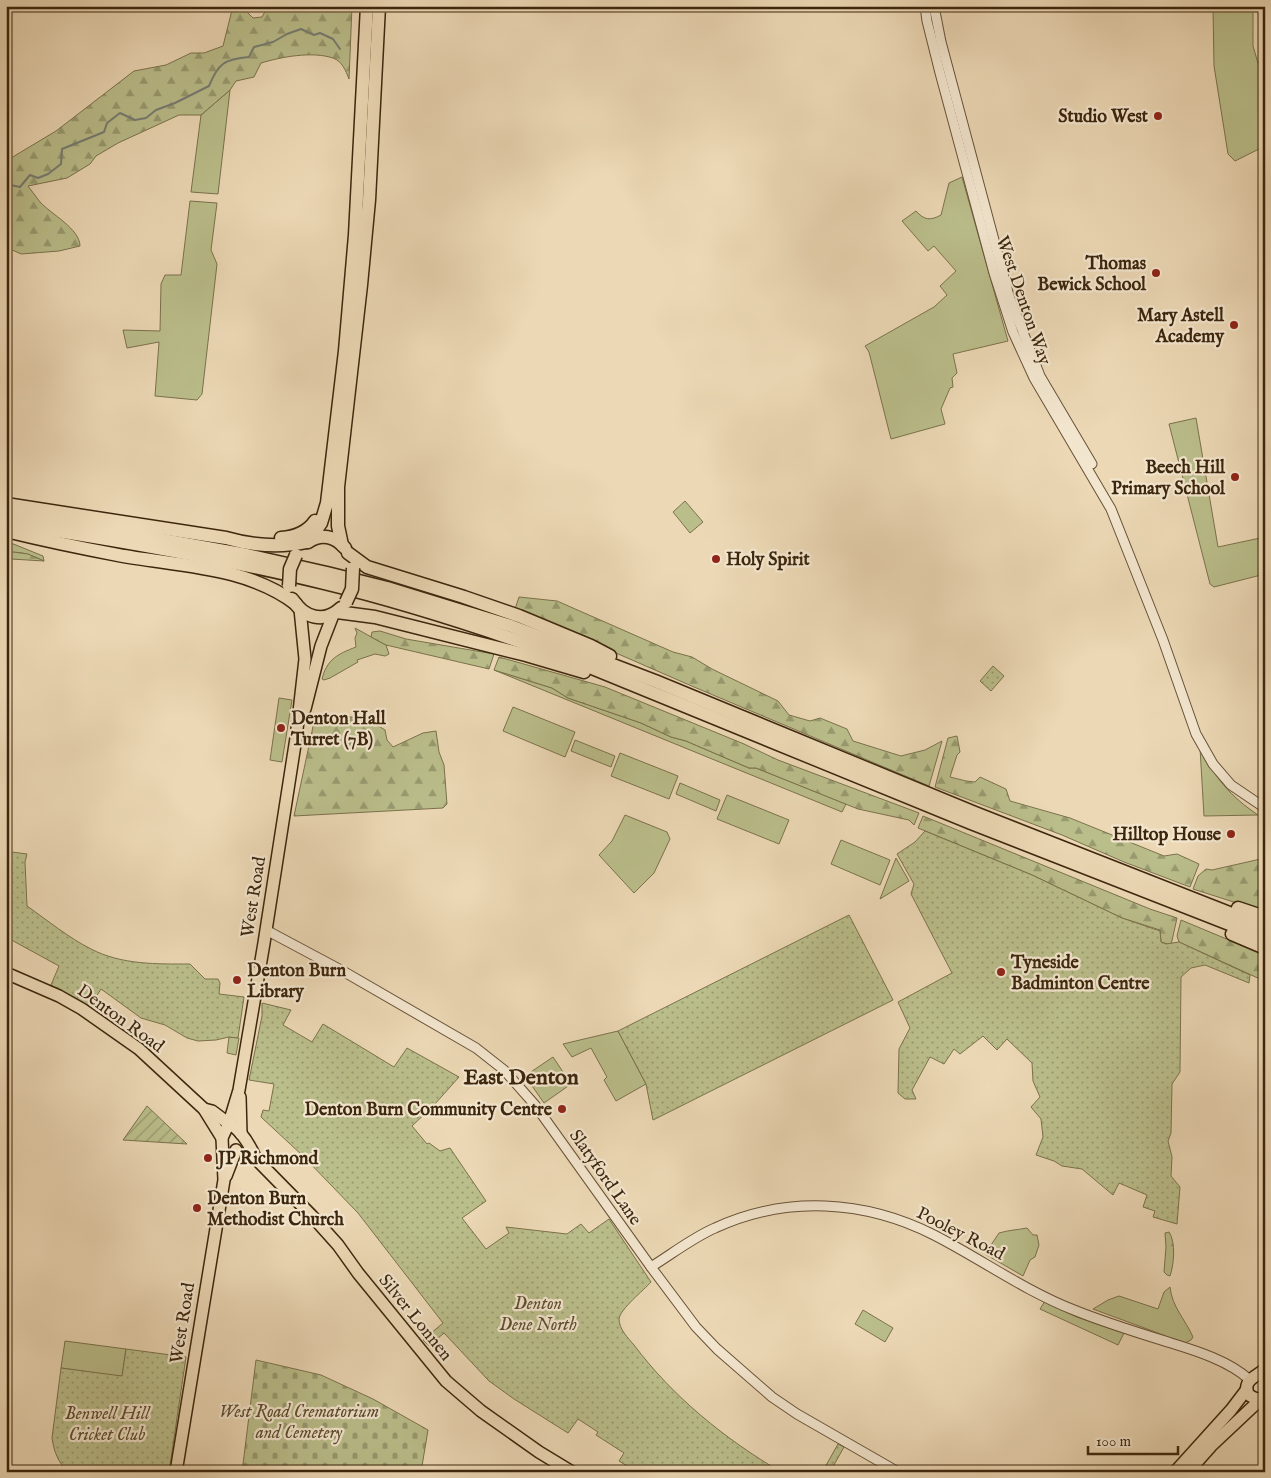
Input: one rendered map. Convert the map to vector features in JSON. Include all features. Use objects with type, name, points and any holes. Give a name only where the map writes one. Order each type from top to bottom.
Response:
[{"type":"highway","points":[[298,607],[292,598],[289,586],[290,569],[296,555],[308,541],[324,515],[331,478],[355,235],[366,6]]},
{"type":"highway","points":[[335,614],[346,602],[352,589],[354,568],[345,549],[338,526],[338,494],[369,200],[379,6]]},
{"type":"highway","points":[[226,538],[284,538],[294,537],[306,531],[317,517],[331,478]]},
{"type":"highway","points":[[6,500],[30,507]]},
{"type":"highway","points":[[6,504],[267,546],[284,546],[322,536],[330,537],[366,567],[501,610],[591,646],[654,687]]},
{"type":"highway","points":[[6,512],[247,555],[378,586],[511,626],[654,687],[966,810],[1265,938]]},
{"type":"highway","points":[[6,523],[247,566],[366,594],[507,636],[654,687]]},
{"type":"highway","points":[[6,531],[118,555],[213,571],[246,579],[269,586],[315,618],[335,614],[375,618],[654,687]]},
{"type":"highway","points":[[1167,895],[1213,900],[1265,917]]},
{"type":"highway","points":[[1167,895],[1265,927]]},
{"type":"highway","points":[[1167,895],[1203,922],[1265,948]]},
{"type":"main road","name":"West Road","points":[[176,1472],[224,1180],[228,1164],[237,1150],[241,1134],[232,1117],[266,930],[296,738],[305,659],[298,607]]},
{"type":"main road","name":"West Road","points":[[296,738],[306,707],[321,646],[335,614]]},
{"type":"main road","name":"Denton Road","points":[[6,972],[59,996],[82,1009],[139,1049],[214,1119],[222,1138]]},
{"type":"main road","name":"Denton Road","points":[[214,1119],[232,1117],[236,1128],[241,1134]]},
{"type":"main road","points":[[228,1164],[222,1138],[232,1117]]},
{"type":"main road","points":[[228,1164],[252,1155],[232,1117]]},
{"type":"main road","points":[[214,1119],[228,1164]]},
{"type":"main road","name":"Silver Lonnen","points":[[241,1134],[252,1155],[338,1245],[358,1273],[446,1380],[481,1411],[539,1452],[572,1472]]},
{"type":"main road","name":"Silver Lonnen","points":[[222,1138],[237,1150],[252,1155]]},
{"type":"main road","points":[[1257,1378],[1251,1397],[1263,1398]]},
{"type":"main road","points":[[1175,1472],[1257,1378]]},
{"type":"main road","points":[[1188,1472],[1212,1446],[1263,1398]]},
{"type":"street","name":"West Denton Way","points":[[925,6],[940,73],[998,270],[1040,376],[1113,500],[1145,581],[1163,640],[1196,734],[1212,764],[1231,785],[1265,808]]},
{"type":"street","name":"West Denton Way","points":[[934,6],[998,270],[1001,296],[1013,332],[1034,378],[1111,509],[1163,640]]},
{"type":"street","name":"Slatyford Lane","points":[[266,930],[468,1043],[504,1070],[535,1105],[650,1268],[696,1327],[717,1349],[772,1397],[797,1414],[898,1472]]},
{"type":"street","name":"Pooley Road","points":[[650,1268],[698,1236],[746,1215],[783,1207],[798,1206],[830,1205],[863,1210],[896,1218],[933,1235],[1021,1284],[1074,1310],[1192,1350],[1257,1378]]},
{"type":"green space","points":[[233,6],[245,6],[246,11],[253,18],[262,17],[267,8],[272,6],[352,6],[349,79],[339,61],[325,56],[306,55],[261,63],[254,77],[236,81],[230,90],[201,115],[179,115],[118,143],[96,156],[90,164],[67,178],[28,186],[40,202],[70,228],[79,240],[80,246],[59,251],[21,254],[6,247],[6,161],[56,131],[134,71],[166,65],[191,53],[204,53],[223,46]]},
{"type":"green space","points":[[1213,6],[1253,6],[1253,46],[1258,63],[1265,61],[1265,146],[1235,161],[1228,154],[1214,66]]},
{"type":"green space","points":[[230,90],[218,194],[191,192],[201,115]]},
{"type":"green space","points":[[962,177],[1008,341],[953,354],[957,373],[952,378],[953,387],[950,388],[941,409],[945,424],[891,439],[869,352],[865,346],[934,307],[947,295],[940,286],[956,271],[934,246],[928,251],[902,221],[916,211],[927,219],[941,215],[949,183]]},
{"type":"green space","points":[[190,201],[217,203],[211,250],[217,264],[202,394],[197,400],[155,396],[159,342],[127,348],[123,330],[160,331],[161,284],[165,275],[181,275]]},
{"type":"green space","points":[[1196,418],[1218,547],[1265,537],[1265,574],[1214,587],[1210,584],[1169,424]]},
{"type":"green space","points":[[685,501],[703,522],[690,533],[673,512]]},
{"type":"green space","points":[[6,541],[43,556],[44,561],[16,552],[6,554]]},
{"type":"green space","points":[[13,552],[28,554],[44,561],[11,559],[6,561],[6,554]]},
{"type":"green space","points":[[519,597],[557,601],[673,652],[692,657],[712,669],[778,701],[789,715],[810,721],[820,718],[847,729],[853,741],[901,756],[925,750],[942,741],[929,786],[515,609]]},
{"type":"green space","points":[[355,628],[386,645],[389,654],[385,656],[375,654],[357,660],[358,662],[330,678],[322,679],[324,672],[334,658],[356,647],[355,638],[357,633]]},
{"type":"green space","points":[[380,631],[406,639],[494,654],[489,669],[386,645],[371,637],[372,632]]},
{"type":"green space","points":[[499,657],[605,687],[744,744],[778,760],[919,813],[914,825],[909,820],[858,809],[756,768],[749,768],[641,723],[568,698],[552,688],[494,670]]},
{"type":"green space","points":[[993,666],[1004,676],[991,691],[980,681]]},
{"type":"green space","points":[[494,670],[552,688],[568,698],[641,723],[749,768],[756,768],[846,804],[842,812]]},
{"type":"green space","points":[[279,698],[292,700],[282,762],[270,760]]},
{"type":"green space","points":[[513,707],[575,732],[565,757],[503,731]]},
{"type":"green space","points":[[336,716],[366,718],[385,730],[387,740],[393,747],[423,733],[436,731],[439,752],[444,765],[447,804],[443,808],[294,816],[314,722]]},
{"type":"green space","points":[[957,736],[960,752],[957,755],[950,777],[975,782],[980,777],[1006,789],[1010,801],[1070,818],[1164,856],[1177,854],[1199,864],[1190,887],[1124,862],[1062,835],[935,787],[948,738]]},
{"type":"green space","points":[[575,740],[615,756],[611,767],[571,751]]},
{"type":"green space","points":[[1200,748],[1224,786],[1239,801],[1258,815],[1204,816]]},
{"type":"green space","points":[[620,753],[678,776],[669,799],[611,776]]},
{"type":"green space","points":[[680,783],[720,800],[716,811],[676,794]]},
{"type":"green space","points":[[727,795],[789,820],[779,844],[717,819]]},
{"type":"green space","points":[[625,815],[667,832],[670,839],[654,873],[634,893],[599,855],[612,841]]},
{"type":"green space","points":[[923,816],[1150,909],[1177,918],[1171,945],[1161,942],[1160,930],[1122,918],[1032,875],[918,828]]},
{"type":"green space","points":[[925,831],[1032,875],[1122,918],[1160,931],[1161,942],[1166,944],[1179,942],[1250,975],[1249,983],[1205,965],[1191,968],[1181,977],[1180,1072],[1172,1084],[1171,1133],[1168,1141],[1172,1157],[1171,1176],[1180,1187],[1177,1224],[1153,1217],[1155,1211],[1143,1207],[1147,1195],[1119,1183],[1113,1195],[1082,1169],[1062,1166],[1036,1155],[1043,1137],[1041,1119],[1031,1107],[1040,1097],[1033,1081],[1032,1063],[1007,1039],[997,1050],[983,1036],[960,1054],[954,1049],[944,1064],[930,1057],[912,1090],[916,1099],[905,1099],[898,1093],[899,1049],[910,1028],[898,1002],[952,973],[911,894],[914,884],[897,854],[915,842]]},
{"type":"green space","points":[[841,840],[890,860],[880,885],[831,864]]},
{"type":"green space","points":[[6,853],[27,854],[25,862],[27,906],[75,940],[103,954],[127,961],[190,964],[205,979],[218,979],[220,983],[219,994],[244,997],[238,1038],[229,1037],[198,1041],[187,1038],[165,1025],[141,1018],[101,989],[89,1008],[51,985],[59,966],[6,937]]},
{"type":"green space","points":[[896,858],[909,881],[880,899]]},
{"type":"green space","points":[[1265,858],[1265,912],[1193,889],[1198,876],[1206,869],[1212,870]]},
{"type":"green space","points":[[849,915],[893,1000],[653,1120],[646,1084],[618,1031]]},
{"type":"green space","points":[[1181,920],[1265,955],[1265,983],[1179,942],[1177,936]]},
{"type":"green space","name":"Denton Dene North","points":[[262,1003],[291,1010],[283,1025],[312,1042],[323,1024],[394,1067],[407,1048],[459,1077],[412,1126],[427,1144],[429,1143],[440,1151],[450,1148],[486,1201],[462,1218],[486,1249],[509,1233],[506,1227],[567,1234],[581,1224],[589,1233],[609,1219],[651,1282],[620,1315],[619,1323],[624,1333],[649,1364],[701,1416],[740,1446],[781,1472],[637,1472],[619,1461],[624,1453],[596,1435],[598,1432],[578,1419],[568,1433],[489,1381],[444,1333],[429,1346],[423,1340],[443,1323],[358,1213],[302,1155],[261,1117],[263,1110],[269,1111],[274,1084],[249,1080],[262,1016]]},
{"type":"green space","points":[[618,1031],[646,1084],[616,1101],[604,1080],[607,1077],[591,1048],[572,1057],[563,1044]]},
{"type":"green space","points":[[229,1037],[239,1038],[236,1055],[227,1053]]},
{"type":"green space","points":[[553,1057],[571,1084],[544,1103],[525,1076]]},
{"type":"green space","points":[[147,1106],[187,1144],[123,1140]]},
{"type":"green space","points":[[1027,1228],[1033,1235],[1037,1235],[1039,1245],[1035,1257],[1030,1260],[1023,1276],[985,1254],[999,1233]]},
{"type":"green space","points":[[1169,1232],[1173,1242],[1174,1254],[1170,1276],[1164,1272],[1165,1233]]},
{"type":"green space","points":[[1170,1287],[1173,1301],[1193,1337],[1185,1343],[1093,1309],[1119,1296],[1158,1309],[1164,1292]]},
{"type":"green space","points":[[1045,1301],[1077,1317],[1124,1333],[1118,1345],[1040,1309]]},
{"type":"green space","points":[[863,1310],[893,1328],[885,1342],[855,1324]]},
{"type":"green space","points":[[65,1341],[126,1349],[122,1377],[61,1368]]},
{"type":"green space","name":"Benwell Hill Cricket Club","points":[[126,1349],[186,1357],[169,1472],[68,1472],[57,1456],[52,1438],[61,1368],[122,1376]]},
{"type":"green space","name":"West Road Crematorium and Cemetery","points":[[256,1360],[321,1375],[373,1399],[428,1430],[421,1472],[242,1472]]},
{"type":"green space","points":[[838,1444],[844,1447],[830,1472],[820,1472],[824,1469]]},
{"type":"waterway","points":[[6,184],[20,187],[30,175],[38,178],[48,174],[61,164],[62,149],[104,132],[107,123],[120,113],[135,120],[146,118],[156,110],[209,86],[216,72],[223,64],[233,59],[249,57],[254,47],[273,42],[301,29],[314,35],[320,33],[333,39],[340,49]]},
{"type":"place","name":"Studio West","points":[[1158,116]]},
{"type":"place","name":"Thomas Bewick School","points":[[1156,273]]},
{"type":"place","name":"Mary Astell Academy","points":[[1234,325]]},
{"type":"place","name":"Beech Hill Primary School","points":[[1235,477]]},
{"type":"place","name":"Holy Spirit","points":[[716,559]]},
{"type":"place","name":"Denton Hall Turret (7B)","points":[[281,728]]},
{"type":"place","name":"Hilltop House","points":[[1231,834]]},
{"type":"place","name":"Tyneside Badminton Centre","points":[[1001,972]]},
{"type":"place","name":"Denton Burn Library","points":[[237,980]]},
{"type":"place","name":"Denton Burn Community Centre","points":[[562,1109]]},
{"type":"place","name":"JP Richmond","points":[[208,1158]]},
{"type":"place","name":"Denton Burn Methodist Church","points":[[197,1208]]},
{"type":"district","name":"East Denton","points":[[521,1076]]}]
